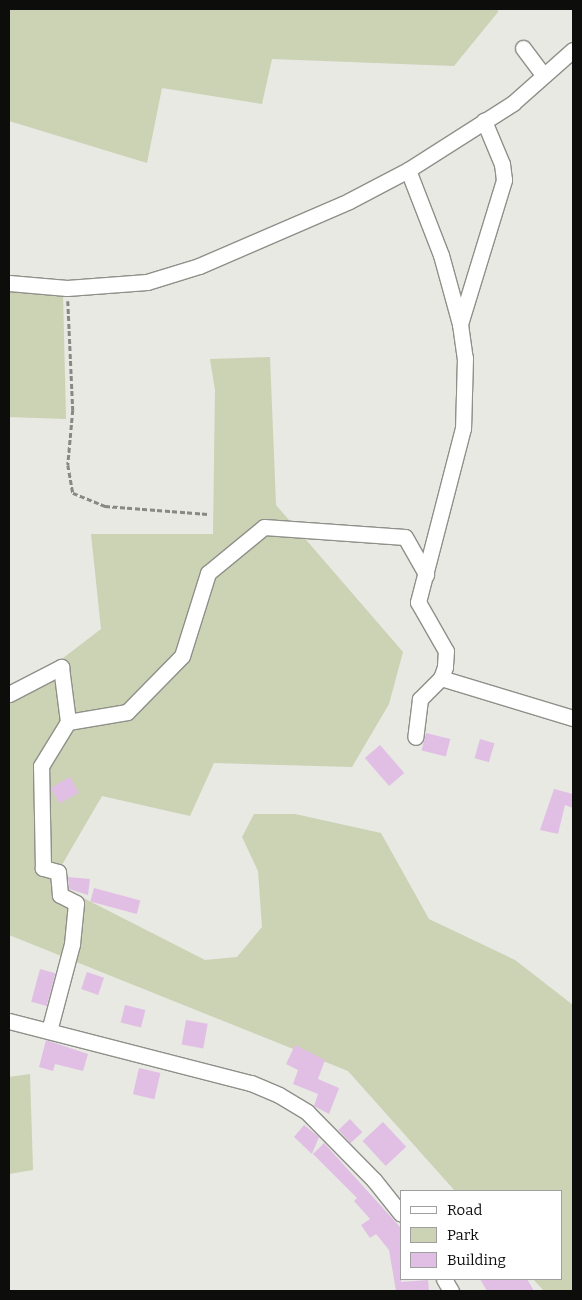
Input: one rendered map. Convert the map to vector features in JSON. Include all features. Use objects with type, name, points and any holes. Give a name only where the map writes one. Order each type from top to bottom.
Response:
[{"type":"street","points":[[523,48],[543,75]]},
{"type":"street","points":[[9,283],[67,288],[147,282],[199,266],[349,201],[408,170],[514,103],[573,50]]},
{"type":"street","points":[[460,324],[504,180],[502,164],[484,122]]},
{"type":"street","points":[[408,170],[441,255],[460,324],[465,358],[464,428],[418,602],[446,651],[441,678],[420,699],[415,737]]},
{"type":"street","points":[[68,722],[127,712],[182,656],[208,573],[264,527],[405,537],[426,574]]},
{"type":"street","points":[[9,694],[61,668],[68,722],[41,766],[43,868],[58,872],[60,895],[76,903],[72,944],[49,1031]]},
{"type":"street","points":[[441,678],[573,718]]},
{"type":"street","points":[[9,1021],[250,1083],[279,1095],[307,1112],[374,1180],[400,1213]]},
{"type":"street","points":[[445,1280],[451,1291]]},
{"type":"path","points":[[67,288],[73,410],[68,465],[73,493],[105,506],[208,514]]},
{"type":"green space","points":[[9,9],[498,9],[498,12],[454,66],[272,59],[262,104],[162,88],[147,163],[9,121]]},
{"type":"green space","points":[[9,279],[63,293],[66,419],[9,417]]},
{"type":"green space","points":[[270,357],[276,505],[403,652],[389,704],[352,767],[214,763],[190,816],[102,796],[52,882],[205,960],[237,957],[262,927],[258,871],[242,837],[254,814],[295,814],[381,833],[429,919],[515,960],[573,1005],[573,1291],[544,1291],[534,1280],[562,1280],[562,1190],[454,1190],[348,1071],[9,935],[9,689],[24,688],[101,629],[91,534],[213,534],[215,390],[210,359]]},
{"type":"green space","points":[[30,1074],[33,1170],[9,1174],[9,1077]]},
{"type":"building","points":[[426,733],[450,739],[446,757],[422,750]]},
{"type":"building","points":[[480,739],[494,743],[489,762],[474,758]]},
{"type":"building","points":[[380,745],[404,773],[389,786],[365,758]]},
{"type":"building","points":[[70,777],[79,793],[59,803],[51,788]]},
{"type":"building","points":[[554,789],[573,794],[573,808],[565,805],[558,834],[540,830]]},
{"type":"building","points":[[68,877],[90,879],[88,895],[69,889]]},
{"type":"building","points":[[94,888],[140,900],[137,914],[90,902]]},
{"type":"building","points":[[40,969],[55,973],[47,1006],[31,1002]]},
{"type":"building","points":[[87,972],[104,978],[98,995],[81,989]]},
{"type":"building","points":[[125,1005],[145,1010],[141,1028],[121,1022]]},
{"type":"building","points":[[186,1020],[208,1024],[203,1048],[182,1045]]},
{"type":"building","points":[[46,1040],[88,1054],[83,1071],[55,1064],[53,1071],[39,1067]]},
{"type":"building","points":[[295,1045],[325,1060],[318,1079],[339,1088],[329,1114],[314,1106],[318,1094],[293,1084],[298,1070],[286,1064]]},
{"type":"building","points":[[139,1068],[160,1073],[154,1099],[133,1094]]},
{"type":"building","points":[[350,1119],[362,1132],[351,1143],[338,1130]]},
{"type":"building","points":[[383,1122],[406,1147],[386,1166],[363,1141]]},
{"type":"building","points":[[304,1125],[319,1137],[312,1154],[294,1137]]},
{"type":"building","points":[[324,1143],[400,1227],[400,1280],[401,1282],[428,1280],[429,1291],[396,1291],[389,1250],[376,1234],[370,1238],[361,1225],[370,1219],[354,1201],[357,1198],[313,1154]]},
{"type":"building","points":[[481,1280],[528,1280],[534,1291],[487,1291]]}]
